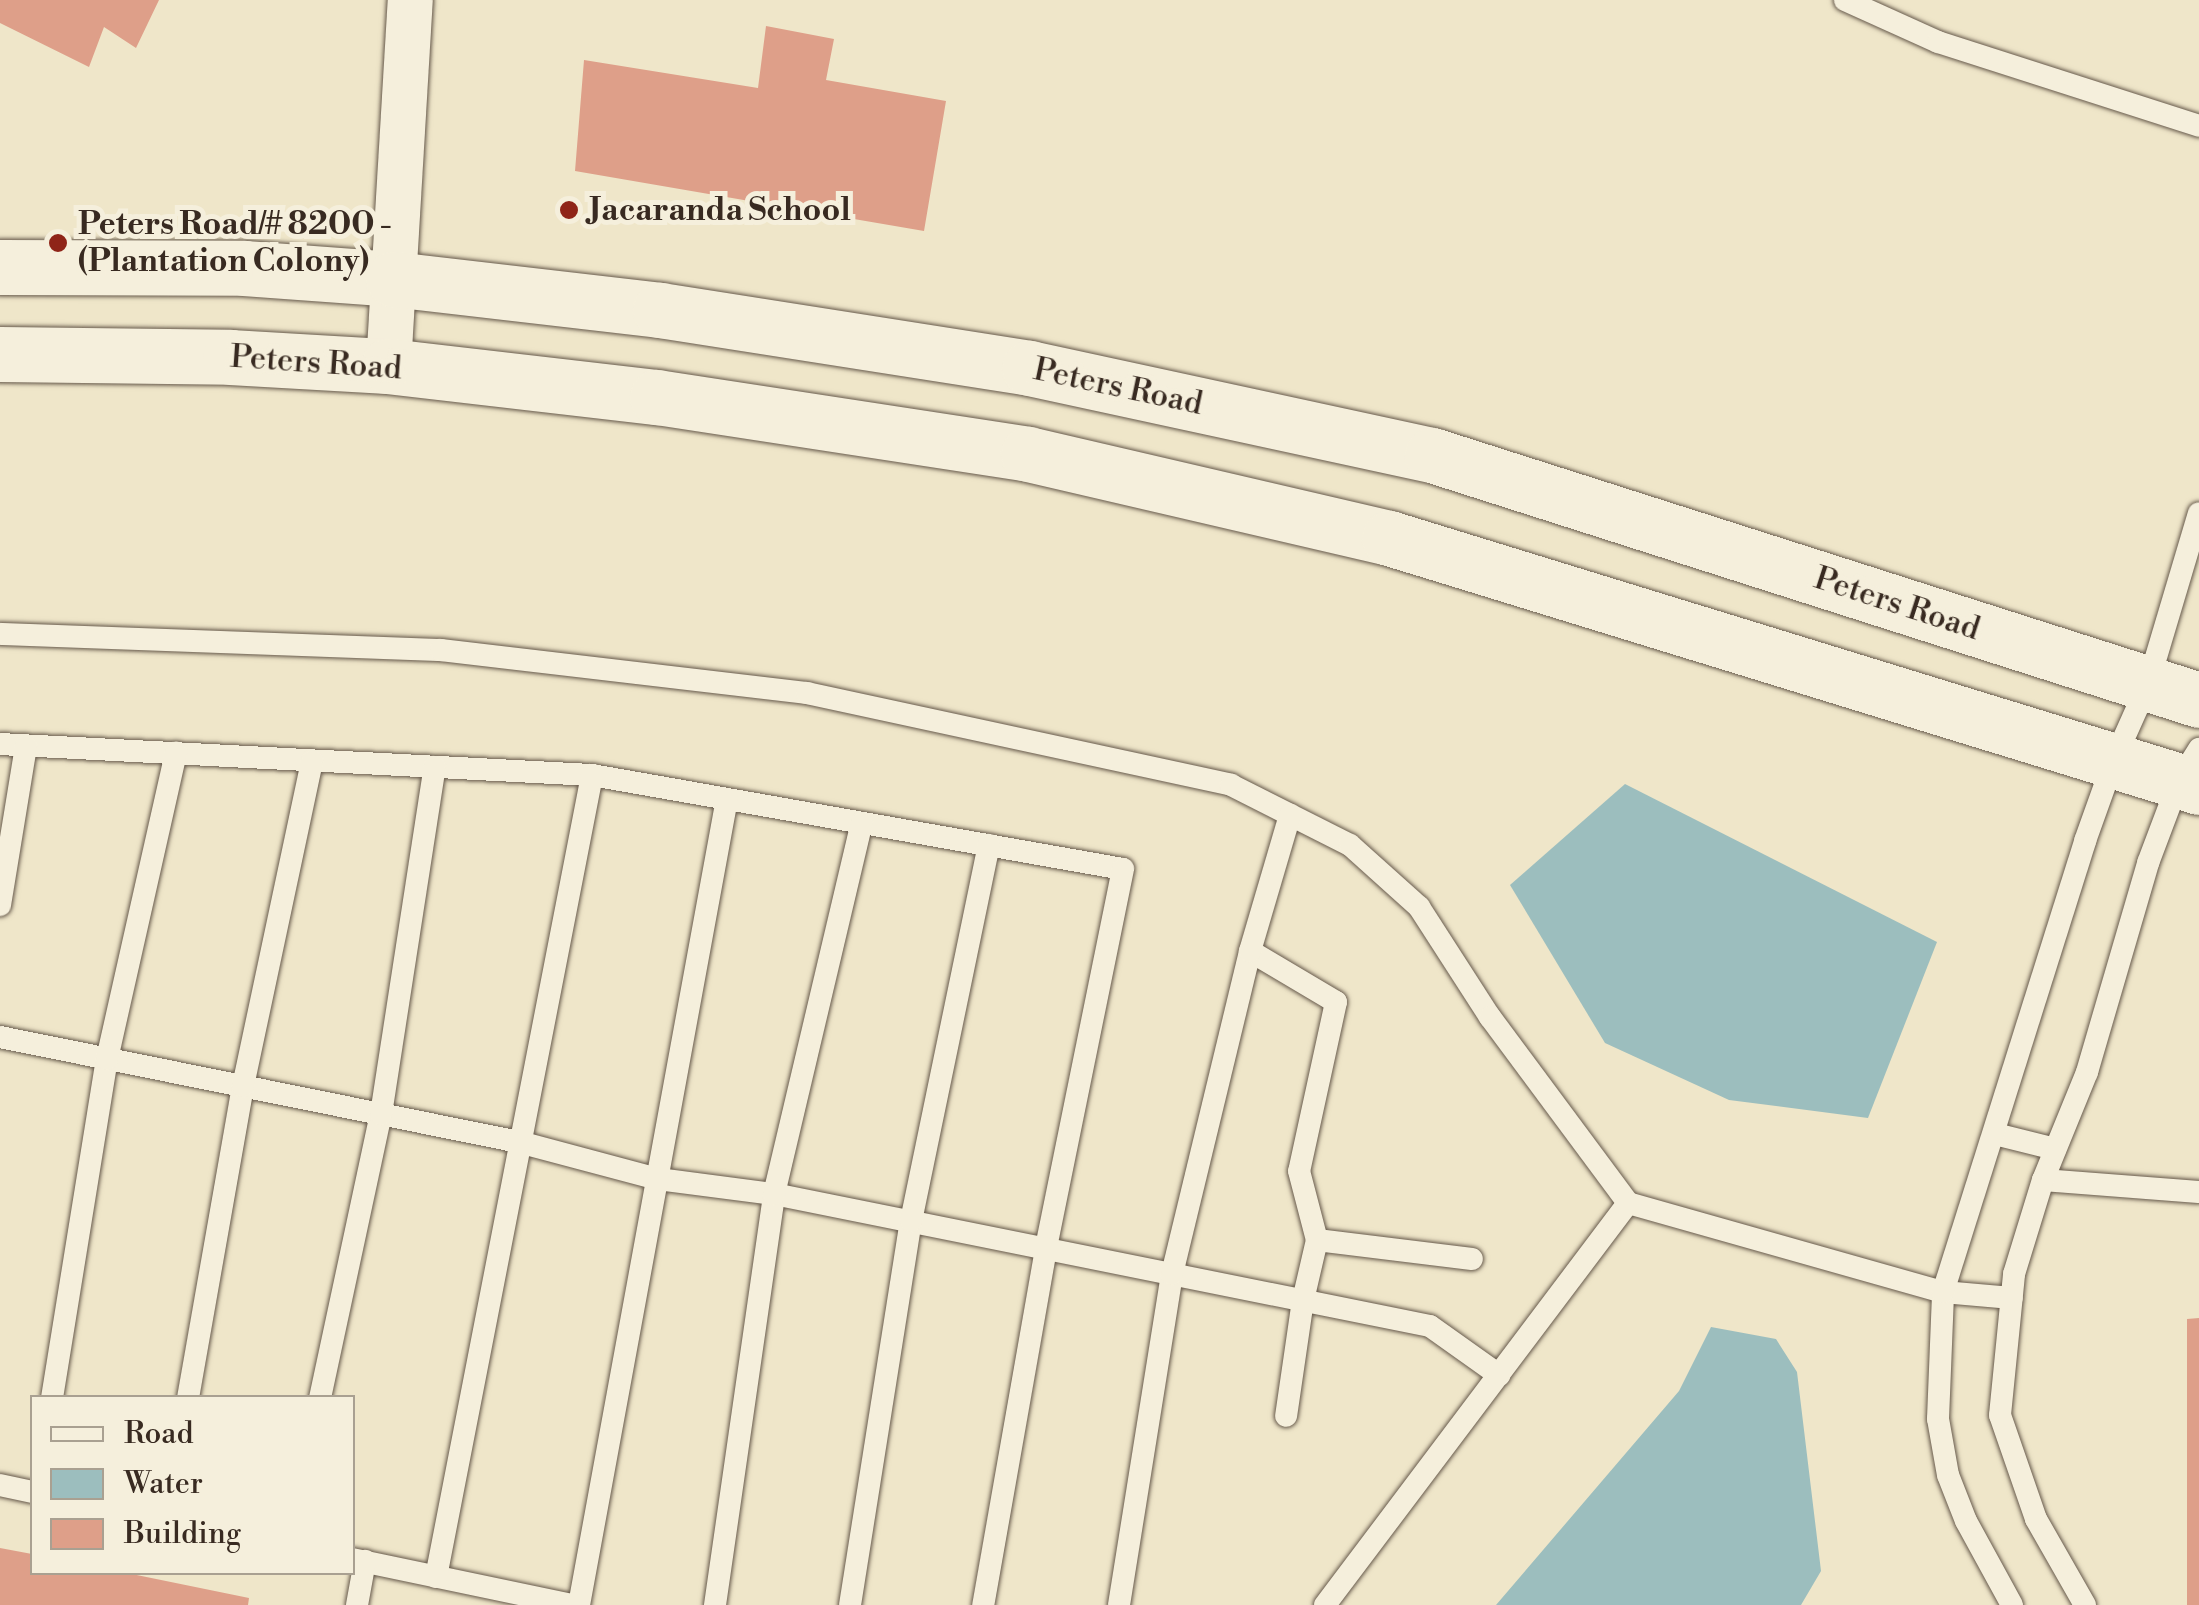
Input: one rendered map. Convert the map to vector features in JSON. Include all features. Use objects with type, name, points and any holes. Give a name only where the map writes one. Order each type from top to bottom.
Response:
[{"type":"main road","name":"Peters Road","points":[[0,267],[244,268],[393,279],[660,310],[1028,368],[1432,455],[2174,692]]},
{"type":"main road","name":"Peters Road","points":[[0,354],[230,357],[388,366],[657,397],[1028,454],[1389,538],[2114,760],[2192,772]]},
{"type":"street","points":[[388,366],[410,0]]},
{"type":"lane","points":[[1845,0],[1938,42],[2199,126]]},
{"type":"lane","points":[[2012,1605],[1966,1520],[1948,1475],[1938,1419],[1943,1292],[2114,760],[2174,692],[2199,512]]},
{"type":"lane","points":[[0,634],[441,650],[807,693],[1231,785],[1350,845],[1419,907],[1490,1017],[1628,1203],[1943,1292],[2012,1298]]},
{"type":"lane","points":[[0,744],[592,775],[1123,869],[1046,1249],[984,1605]]},
{"type":"lane","points":[[0,905],[26,746]]},
{"type":"lane","points":[[52,1395],[107,1059],[176,753]]},
{"type":"lane","points":[[189,1395],[243,1086],[312,760]]},
{"type":"lane","points":[[321,1395],[381,1114],[435,767]]},
{"type":"lane","points":[[2086,1605],[2036,1519],[2000,1415],[2014,1274],[2043,1180],[2088,1072],[2148,864],[2192,772]]},
{"type":"lane","points":[[436,1577],[592,775]]},
{"type":"lane","points":[[357,1605],[359,1560],[527,1600],[576,1605],[728,799]]},
{"type":"lane","points":[[1119,1605],[1172,1274],[1250,951],[1290,815]]},
{"type":"lane","points":[[716,1605],[774,1194],[862,822]]},
{"type":"lane","points":[[850,1605],[911,1221],[989,845]]},
{"type":"lane","points":[[1250,951],[1336,1002],[1299,1172],[1317,1240],[1303,1300],[1286,1416]]},
{"type":"lane","points":[[0,1038],[519,1142],[658,1179],[774,1194],[1430,1326],[1499,1375]]},
{"type":"lane","points":[[1994,1134],[2055,1149]]},
{"type":"lane","points":[[2043,1180],[2199,1192]]},
{"type":"lane","points":[[1325,1605],[1628,1203]]},
{"type":"lane","points":[[1317,1240],[1472,1259]]},
{"type":"lane","points":[[0,1485],[30,1492]]},
{"type":"water","points":[[1625,784],[1937,942],[1868,1118],[1729,1100],[1605,1043],[1510,885]]},
{"type":"water","points":[[1711,1327],[1776,1339],[1797,1372],[1821,1571],[1801,1605],[1496,1605],[1679,1391]]},
{"type":"building","points":[[0,0],[159,0],[136,48],[104,27],[89,67],[0,23]]},
{"type":"building","points":[[766,26],[834,39],[826,80],[946,101],[924,231],[575,171],[584,60],[758,88]]},
{"type":"building","points":[[2199,1318],[2199,1605],[2187,1605],[2187,1319]]},
{"type":"building","points":[[0,1548],[30,1554],[30,1575],[137,1575],[249,1598],[248,1605],[0,1605]]},
{"type":"place","name":"Jacaranda School","points":[[569,210]]},
{"type":"place","name":"Peters Road/# 8200 - (Plantation Colony)","points":[[58,243]]}]
